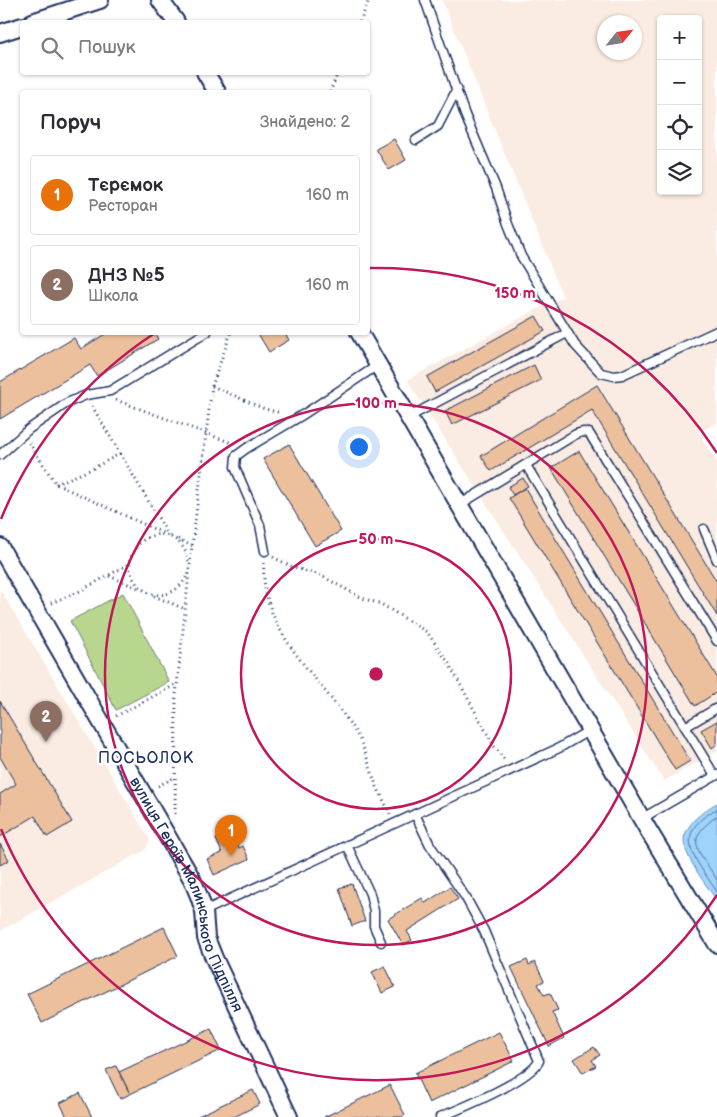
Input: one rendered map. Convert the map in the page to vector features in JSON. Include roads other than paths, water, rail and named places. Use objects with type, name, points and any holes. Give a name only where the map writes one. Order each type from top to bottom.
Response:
[{"type":"street","points":[[38,20],[100,0]]},
{"type":"street","points":[[160,0],[175,20]]},
{"type":"street","points":[[0,33],[20,27]]},
{"type":"street","points":[[207,75],[216,90]]},
{"type":"street","points":[[361,335],[641,819],[717,944]]},
{"type":"street","name":"вулиця Героїв Малинського Підпілля","points":[[0,547],[192,879],[200,896],[204,911],[206,938],[214,958],[289,1117]]},
{"type":"lane","points":[[425,0],[465,115],[496,188],[516,246],[575,345],[601,373],[614,376],[717,331]]},
{"type":"lane","points":[[416,140],[438,126],[457,89]]},
{"type":"lane","points":[[409,417],[567,333]]},
{"type":"lane","points":[[0,455],[23,434],[67,403],[86,395],[110,391],[202,335]]},
{"type":"lane","points":[[265,551],[260,525],[235,467],[236,456],[378,365]]},
{"type":"lane","points":[[459,505],[576,434],[589,433],[717,641]]},
{"type":"lane","points":[[526,465],[716,775],[641,819]]},
{"type":"lane","points":[[704,529],[717,560]]},
{"type":"lane","points":[[685,727],[717,708]]},
{"type":"lane","points":[[204,911],[574,740],[590,730]]},
{"type":"lane","points":[[415,814],[430,845],[466,898],[484,931],[539,1061],[534,1067],[513,1082],[482,1100],[440,1117]]},
{"type":"lane","points":[[347,845],[373,901],[374,926],[381,942]]},
{"type":"water","points":[[717,803],[717,901],[687,854],[684,839],[695,819]]},
{"type":"place","name":"ДНЗ №5","points":[[46,742]]},
{"type":"place","name":"Тєрємок","points":[[231,856]]},
{"type":"district","name":"ПОСЬОЛОК","points":[[146,757]]}]
